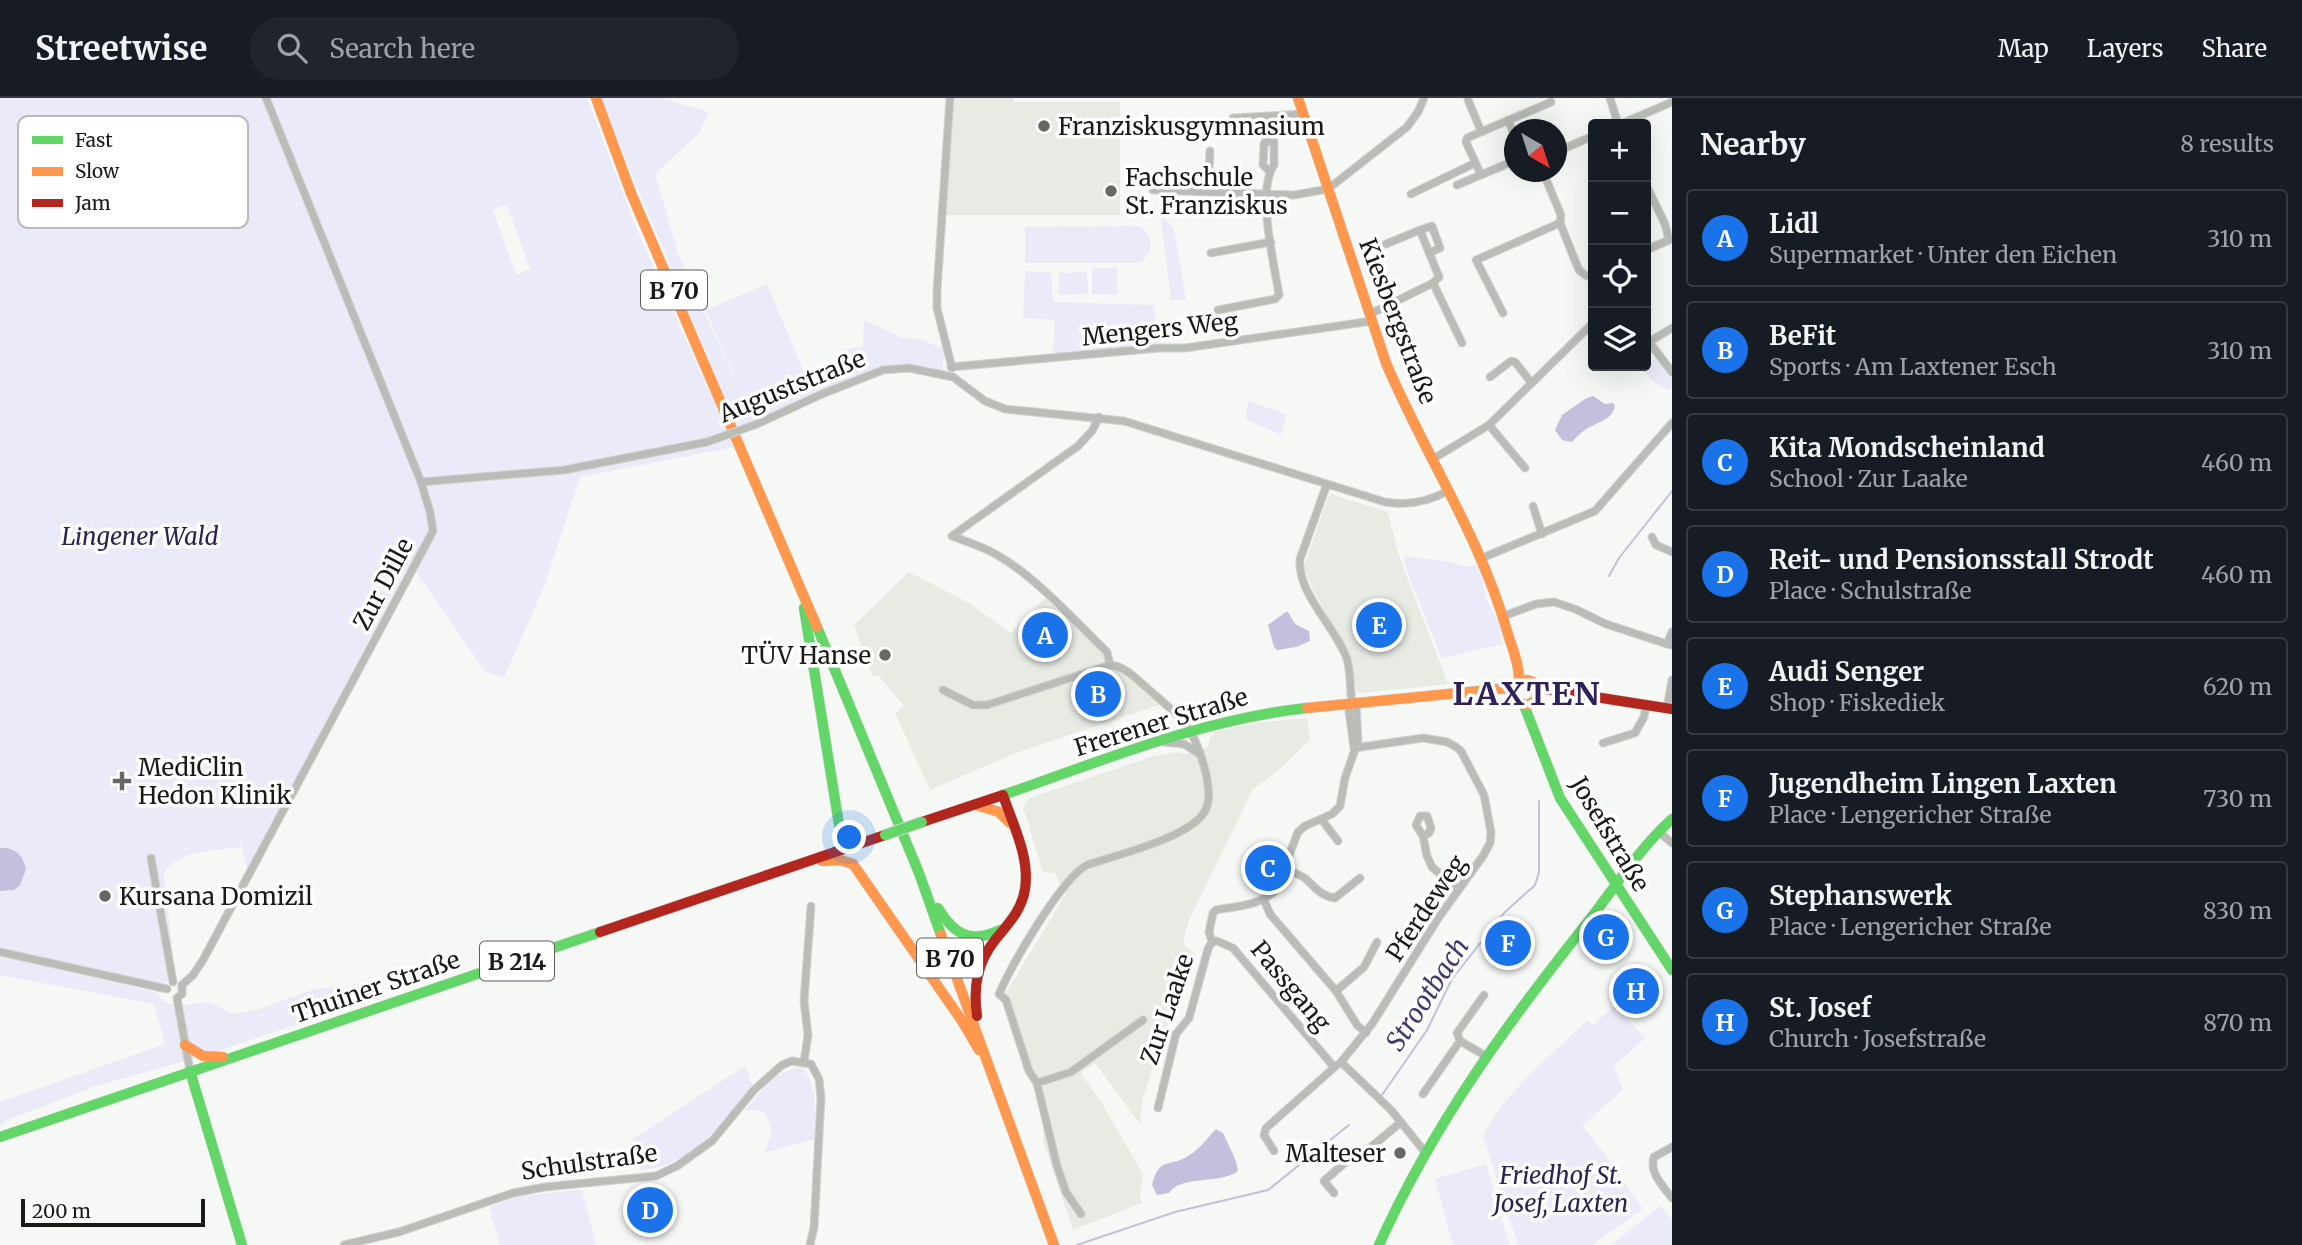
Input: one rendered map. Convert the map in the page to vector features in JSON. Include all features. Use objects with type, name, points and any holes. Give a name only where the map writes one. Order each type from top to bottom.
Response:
[{"type":"main road","name":"B 70","points":[[596,98],[631,193],[799,584],[919,873],[1053,1240]]},
{"type":"main road","name":"Kiesbergstraße","points":[[1298,98],[1395,385],[1482,558],[1504,616],[1527,692]]},
{"type":"main road","points":[[799,584],[814,660],[833,798],[843,849]]},
{"type":"main road","name":"Frerener Straße","points":[[1003,795],[1189,731],[1270,712],[1509,688],[1527,692],[1572,693],[1669,709]]},
{"type":"main road","name":"Josefstraße","points":[[1527,692],[1560,798],[1672,971]]},
{"type":"main road","points":[[982,1043],[975,1008],[974,980],[984,953],[1023,901],[1025,886],[1023,854],[1003,795]]},
{"type":"main road","name":"B 214","points":[[974,805],[1003,795]]},
{"type":"main road","points":[[974,805],[990,807],[999,812],[1013,827]]},
{"type":"main road","name":"Thuiner Straße","points":[[0,1137],[974,805]]},
{"type":"main road","points":[[1379,1245],[1401,1194],[1486,1056],[1615,886],[1672,819]]},
{"type":"main road","points":[[855,845],[853,864],[962,1021],[995,1081]]},
{"type":"main road","name":"B 214","points":[[811,861],[840,860],[853,864]]},
{"type":"main road","points":[[919,873],[944,919],[954,931],[963,936],[981,938],[1006,927]]},
{"type":"main road","points":[[184,1045],[203,1056],[229,1058]]},
{"type":"main road","points":[[190,1071],[242,1245]]},
{"type":"street","name":"Zur Dille","points":[[182,985],[194,975],[203,960],[433,531],[421,482],[266,98]]},
{"type":"street","points":[[950,98],[937,299],[953,377]]},
{"type":"street","points":[[1153,190],[1301,195],[1328,189],[1407,127],[1424,98]]},
{"type":"street","points":[[1609,98],[1617,119]]},
{"type":"street","points":[[1468,100],[1481,131]]},
{"type":"street","points":[[1510,119],[1551,102]]},
{"type":"street","points":[[1631,119],[1672,102]]},
{"type":"street","points":[[1233,118],[1303,114]]},
{"type":"street","points":[[1481,175],[1466,142],[1467,138],[1504,122]]},
{"type":"street","points":[[1567,147],[1588,138]]},
{"type":"street","points":[[1208,192],[1210,150]]},
{"type":"street","points":[[1410,194],[1475,163]]},
{"type":"street","points":[[1457,185],[1504,165]]},
{"type":"street","points":[[1218,310],[1278,298],[1266,212],[1269,171]]},
{"type":"street","points":[[1547,182],[1579,270],[1588,275]]},
{"type":"street","points":[[1651,195],[1665,224],[1669,240],[1651,248]]},
{"type":"street","points":[[1503,313],[1476,260],[1560,223]]},
{"type":"street","points":[[1386,244],[1432,226],[1440,248],[1429,253]]},
{"type":"street","points":[[1420,230],[1439,277],[1433,283],[1462,343]]},
{"type":"street","points":[[1211,253],[1271,242]]},
{"type":"street","name":"Mengers Weg","points":[[951,367],[1159,348],[1185,348],[1371,318],[1433,283]]},
{"type":"street","points":[[1433,459],[1489,425],[1588,328]]},
{"type":"street","points":[[1672,328],[1649,342],[1672,372]]},
{"type":"street","points":[[1490,377],[1511,360],[1531,382]]},
{"type":"street","name":"Auguststraße","points":[[421,482],[564,470],[707,442],[757,424],[883,370],[909,368],[953,377],[985,401],[1005,409],[1124,421],[1385,502],[1403,504],[1428,500],[1449,490]]},
{"type":"street","points":[[1099,417],[1092,431],[1078,446],[952,536],[1006,560],[1107,652],[1110,665]]},
{"type":"street","points":[[1482,558],[1595,511],[1672,423]]},
{"type":"street","points":[[1489,425],[1525,468]]},
{"type":"street","points":[[1327,484],[1299,568],[1304,584],[1346,658],[1357,741],[1340,806],[1332,814],[1298,832],[1276,890],[1264,900],[1270,914],[1336,991],[1357,1025],[1366,1033]]},
{"type":"street","points":[[1533,506],[1542,534]]},
{"type":"street","points":[[1652,537],[1656,545],[1672,552]]},
{"type":"street","points":[[1504,616],[1536,604],[1560,604],[1606,624],[1670,644],[1672,632]]},
{"type":"street","points":[[943,690],[973,705],[987,705],[1110,665],[1125,668],[1171,709],[1189,731],[1207,778],[1209,796],[1206,810],[1191,828],[1077,871],[1066,883],[999,995],[1006,1000],[1029,1071],[1037,1083],[1066,1192],[1081,1214]]},
{"type":"street","points":[[1669,709],[1672,680]]},
{"type":"street","points":[[1603,743],[1635,733],[1640,727],[1646,705]]},
{"type":"street","name":"Pferdeweg","points":[[1274,1151],[1264,1135],[1266,1128],[1337,1065],[1366,1033],[1490,843],[1492,832],[1484,794],[1461,751],[1447,742],[1423,738],[1354,748]]},
{"type":"street","points":[[1158,741],[1184,744],[1199,754]]},
{"type":"street","points":[[1322,820],[1338,841]]},
{"type":"street","points":[[1659,832],[1672,843]]},
{"type":"street","points":[[1423,836],[1432,867],[1458,889]]},
{"type":"street","points":[[151,858],[173,982]]},
{"type":"street","points":[[1284,869],[1304,877],[1316,891],[1335,898],[1360,878]]},
{"type":"street","name":"Zur Laake","points":[[1158,1108],[1176,1034],[1189,1018],[1212,942],[1209,932],[1213,913],[1264,900]]},
{"type":"street","points":[[810,1245],[814,1227],[821,1098],[816,1071],[811,1064],[804,1062],[808,1035],[804,1001],[811,906]]},
{"type":"street","name":"Passgang","points":[[1212,942],[1217,941],[1233,948],[1337,1065]]},
{"type":"street","points":[[1336,991],[1364,967],[1377,942]]},
{"type":"street","points":[[0,952],[167,989]]},
{"type":"street","points":[[173,982],[182,985],[182,994],[177,998]]},
{"type":"street","points":[[167,989],[173,982]]},
{"type":"street","points":[[167,989],[170,996],[177,998]]},
{"type":"street","points":[[1484,995],[1457,1033],[1460,1041],[1486,1056]]},
{"type":"street","points":[[177,998],[190,1071]]},
{"type":"street","points":[[1037,1083],[1072,1072],[1143,1020]]},
{"type":"street","points":[[1423,1094],[1460,1041]]},
{"type":"street","name":"Schulstraße","points":[[344,1245],[399,1232],[513,1193],[545,1187],[656,1177],[677,1166],[712,1141],[771,1074],[792,1061],[804,1062]]},
{"type":"street","points":[[1337,1065],[1401,1122],[1425,1152]]},
{"type":"street","points":[[1334,1194],[1324,1181],[1358,1152],[1370,1147],[1401,1122]]},
{"type":"street","points":[[1672,1147],[1654,1157],[1651,1166],[1672,1198]]},
{"type":"shaded area","points":[[953,98],[1014,98],[1014,102],[1120,102],[1120,215],[946,215]]},
{"type":"shaded area","points":[[1331,494],[1388,512],[1399,556],[1448,684],[1361,693],[1356,691],[1351,662],[1345,647],[1314,592],[1304,567]]},
{"type":"shaded area","points":[[909,572],[969,603],[1011,633],[1045,598],[1162,704],[1013,754],[930,790],[895,713],[904,706],[879,676],[872,676],[854,625]]},
{"type":"shaded area","points":[[1307,718],[1310,740],[1280,769],[1253,789],[1188,922],[1183,944],[1195,954],[1174,1020],[1166,1026],[1142,1101],[1140,1124],[1095,1063],[1081,1073],[1143,1174],[1140,1193],[1142,1203],[1073,1230],[1043,1141],[1044,1121],[1004,996],[1065,895],[1055,873],[1043,872],[1023,807],[1029,798],[1154,756],[1177,752],[1186,754],[1208,747],[1215,732],[1263,722]]},
{"type":"green space","name":"Lingener Wald","points":[[0,98],[587,98],[638,232],[734,447],[580,477],[545,584],[504,678],[485,671],[416,572],[405,571],[247,871],[240,837],[241,847],[188,856],[170,866],[164,874],[175,975],[164,984],[0,949],[0,891],[14,890],[20,885],[3,847],[0,848]],"holes":[[[507,205],[530,269],[516,275],[493,210]]]},
{"type":"green space","points":[[600,98],[661,98],[709,112],[699,133],[655,174],[678,253],[747,407],[706,310],[767,284],[808,381],[752,405],[844,369],[840,351],[863,346],[864,320],[901,337],[923,340],[945,350],[942,371],[911,364],[882,367],[757,421],[737,426]]},
{"type":"green space","points":[[1161,218],[1165,218],[1174,229],[1186,299],[1171,300]]},
{"type":"green space","points":[[1139,226],[1148,235],[1151,245],[1148,255],[1138,263],[1025,263],[1025,227]]},
{"type":"green space","points":[[1092,268],[1117,268],[1117,295],[1092,294]]},
{"type":"green space","points":[[1025,271],[1051,273],[1053,302],[1154,305],[1157,347],[1053,355],[1055,320],[1023,318]]},
{"type":"green space","points":[[1087,272],[1088,294],[1059,295],[1059,273]]},
{"type":"green space","points":[[1656,358],[1672,377],[1672,387],[1668,390],[1643,371],[1651,371],[1651,362]]},
{"type":"green space","points":[[1248,401],[1286,414],[1281,435],[1246,419]]},
{"type":"green space","points":[[1404,556],[1467,567],[1479,564],[1486,599],[1499,624],[1503,644],[1442,658],[1406,569]]},
{"type":"green space","points":[[0,956],[158,993],[161,999],[172,1005],[206,1002],[235,1013],[253,1011],[322,988],[349,989],[370,1000],[203,1056],[96,1086],[5,1121],[0,1126],[0,1102],[165,1044],[154,1004],[0,975]]},
{"type":"green space","name":"Friedhof St. Josef, Laxten","points":[[1614,1006],[1645,1038],[1614,1066],[1623,1089],[1582,1126],[1643,1209],[1592,1245],[1518,1245],[1483,1136],[1503,1104],[1530,1074],[1587,1020],[1593,1025]]},
{"type":"green space","points":[[745,1066],[753,1086],[718,1127],[690,1152],[675,1161],[640,1170],[632,1140]]},
{"type":"green space","points":[[802,1067],[814,1092],[814,1139],[764,1153],[770,1136],[769,1122],[763,1111],[745,1110],[776,1077]]},
{"type":"green space","points":[[1486,1164],[1509,1245],[1453,1245],[1435,1179]]},
{"type":"green space","points":[[582,1190],[596,1245],[500,1245],[489,1208],[516,1196]]},
{"type":"green space","points":[[1661,1206],[1672,1220],[1672,1245],[1611,1245]]},
{"type":"water","points":[[1593,396],[1605,404],[1613,403],[1613,411],[1603,421],[1583,431],[1572,442],[1562,440],[1555,430],[1562,415]]},
{"type":"water","points":[[1286,612],[1295,624],[1309,631],[1310,641],[1296,647],[1277,650],[1268,625]]},
{"type":"water","points":[[0,848],[14,851],[25,864],[26,869],[20,885],[14,890],[0,891]]},
{"type":"water","points":[[1216,1129],[1223,1133],[1238,1171],[1231,1175],[1182,1184],[1169,1193],[1157,1195],[1152,1185],[1161,1166],[1181,1160],[1192,1153]]},
{"type":"waterway","name":"Strootbach","points":[[1609,576],[1619,558],[1672,491]]},
{"type":"waterway","name":"Strootbach","points":[[1382,1095],[1427,1030],[1452,979],[1504,913],[1535,885],[1539,872],[1539,801]]},
{"type":"waterway","name":"Strootbach","points":[[1077,1245],[1175,1212],[1268,1190],[1349,1125]]},
{"type":"traffic: fast","points":[[804,608],[843,849]]},
{"type":"traffic: fast","points":[[817,627],[919,873],[941,935]]},
{"type":"traffic: fast","points":[[1524,705],[1560,798],[1672,970]]},
{"type":"traffic: fast","points":[[1003,795],[1191,731],[1229,721],[1307,708]]},
{"type":"traffic: fast","points":[[1379,1245],[1424,1157],[1474,1075],[1629,867],[1672,819]]},
{"type":"traffic: fast","points":[[885,835],[922,822]]},
{"type":"traffic: fast","points":[[938,908],[950,925],[964,934],[980,936],[1000,930]]},
{"type":"traffic: fast","points":[[0,1137],[600,932]]},
{"type":"traffic: fast","points":[[190,1071],[242,1245]]},
{"type":"traffic: slow","points":[[596,98],[631,193],[817,627]]},
{"type":"traffic: slow","points":[[1298,98],[1386,363],[1482,562],[1515,657],[1519,683]]},
{"type":"traffic: slow","points":[[1307,708],[1509,688],[1527,680],[1538,688],[1536,700],[1528,705],[1517,702],[1513,695],[1516,685]]},
{"type":"traffic: slow","points":[[976,805],[999,812],[1010,823]]},
{"type":"traffic: slow","points":[[822,861],[840,860],[853,864],[962,1021],[979,1050]]},
{"type":"traffic: slow","points":[[941,935],[1054,1245]]},
{"type":"traffic: slow","points":[[185,1045],[203,1056],[223,1057]]},
{"type":"traffic: jam","points":[[1538,688],[1672,709]]},
{"type":"traffic: jam","points":[[922,822],[1003,795],[1020,841],[1025,865],[1025,889],[1018,910],[989,949],[980,967],[976,985],[977,1016]]},
{"type":"traffic: jam","points":[[600,932],[885,835]]},
{"type":"place","name":"Franziskusgymnasium","points":[[1044,126]]},
{"type":"place","name":"Fachschule St. Franziskus","points":[[1111,191]]},
{"type":"place","name":"Audi Senger","points":[[1379,625]]},
{"type":"place","name":"Lidl","points":[[1045,635]]},
{"type":"place","name":"TÜV Hanse","points":[[885,655]]},
{"type":"place","name":"BeFit","points":[[1098,694]]},
{"type":"place","name":"MediClin Hedon Klinik","points":[[122,781]]},
{"type":"place","name":"Kita Mondscheinland","points":[[1268,868]]},
{"type":"place","name":"Kursana Domizil","points":[[105,896]]},
{"type":"place","name":"Stephanswerk","points":[[1606,937]]},
{"type":"place","name":"Jugendheim Lingen Laxten","points":[[1508,943]]},
{"type":"place","name":"St. Josef","points":[[1636,991]]},
{"type":"place","name":"Malteser","points":[[1400,1153]]},
{"type":"place","name":"Reit- und Pensionsstall Strodt","points":[[650,1210]]},
{"type":"district","name":"LAXTEN","points":[[1527,694]]}]
